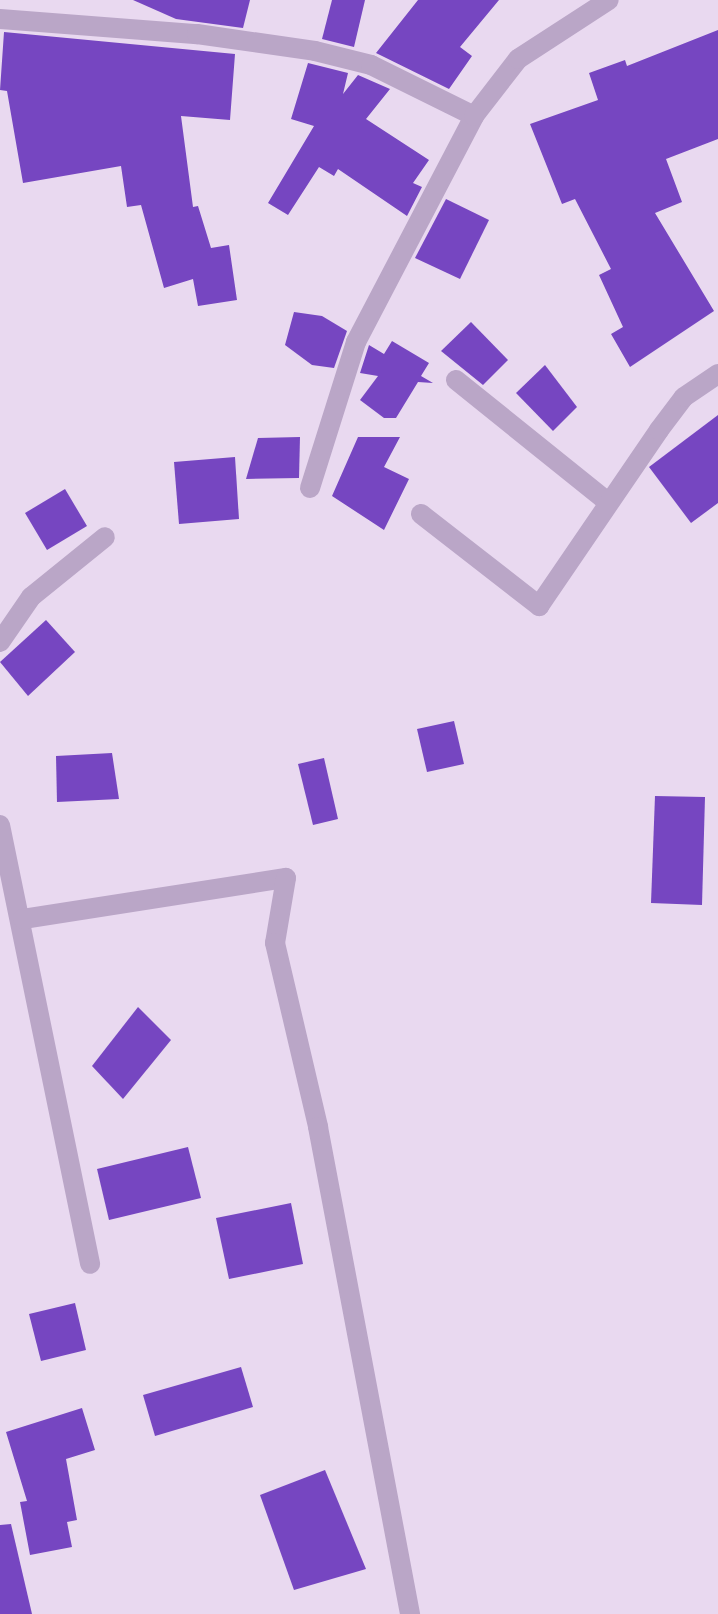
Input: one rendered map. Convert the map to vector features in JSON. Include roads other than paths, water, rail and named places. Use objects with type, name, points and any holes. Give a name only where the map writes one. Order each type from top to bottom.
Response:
[{"type":"street","points":[[310,488],[356,342],[474,116],[518,59],[609,0]]},
{"type":"street","points":[[0,19],[197,34],[315,51],[371,65],[474,116]]},
{"type":"street","points":[[421,514],[539,606],[684,397],[718,374]]},
{"type":"street","points":[[456,380],[609,503]]},
{"type":"street","points":[[0,642],[31,597],[105,537]]},
{"type":"street","points":[[0,825],[23,919],[90,1264]]},
{"type":"street","points":[[23,919],[286,878],[275,943],[318,1127],[410,1614]]}]
